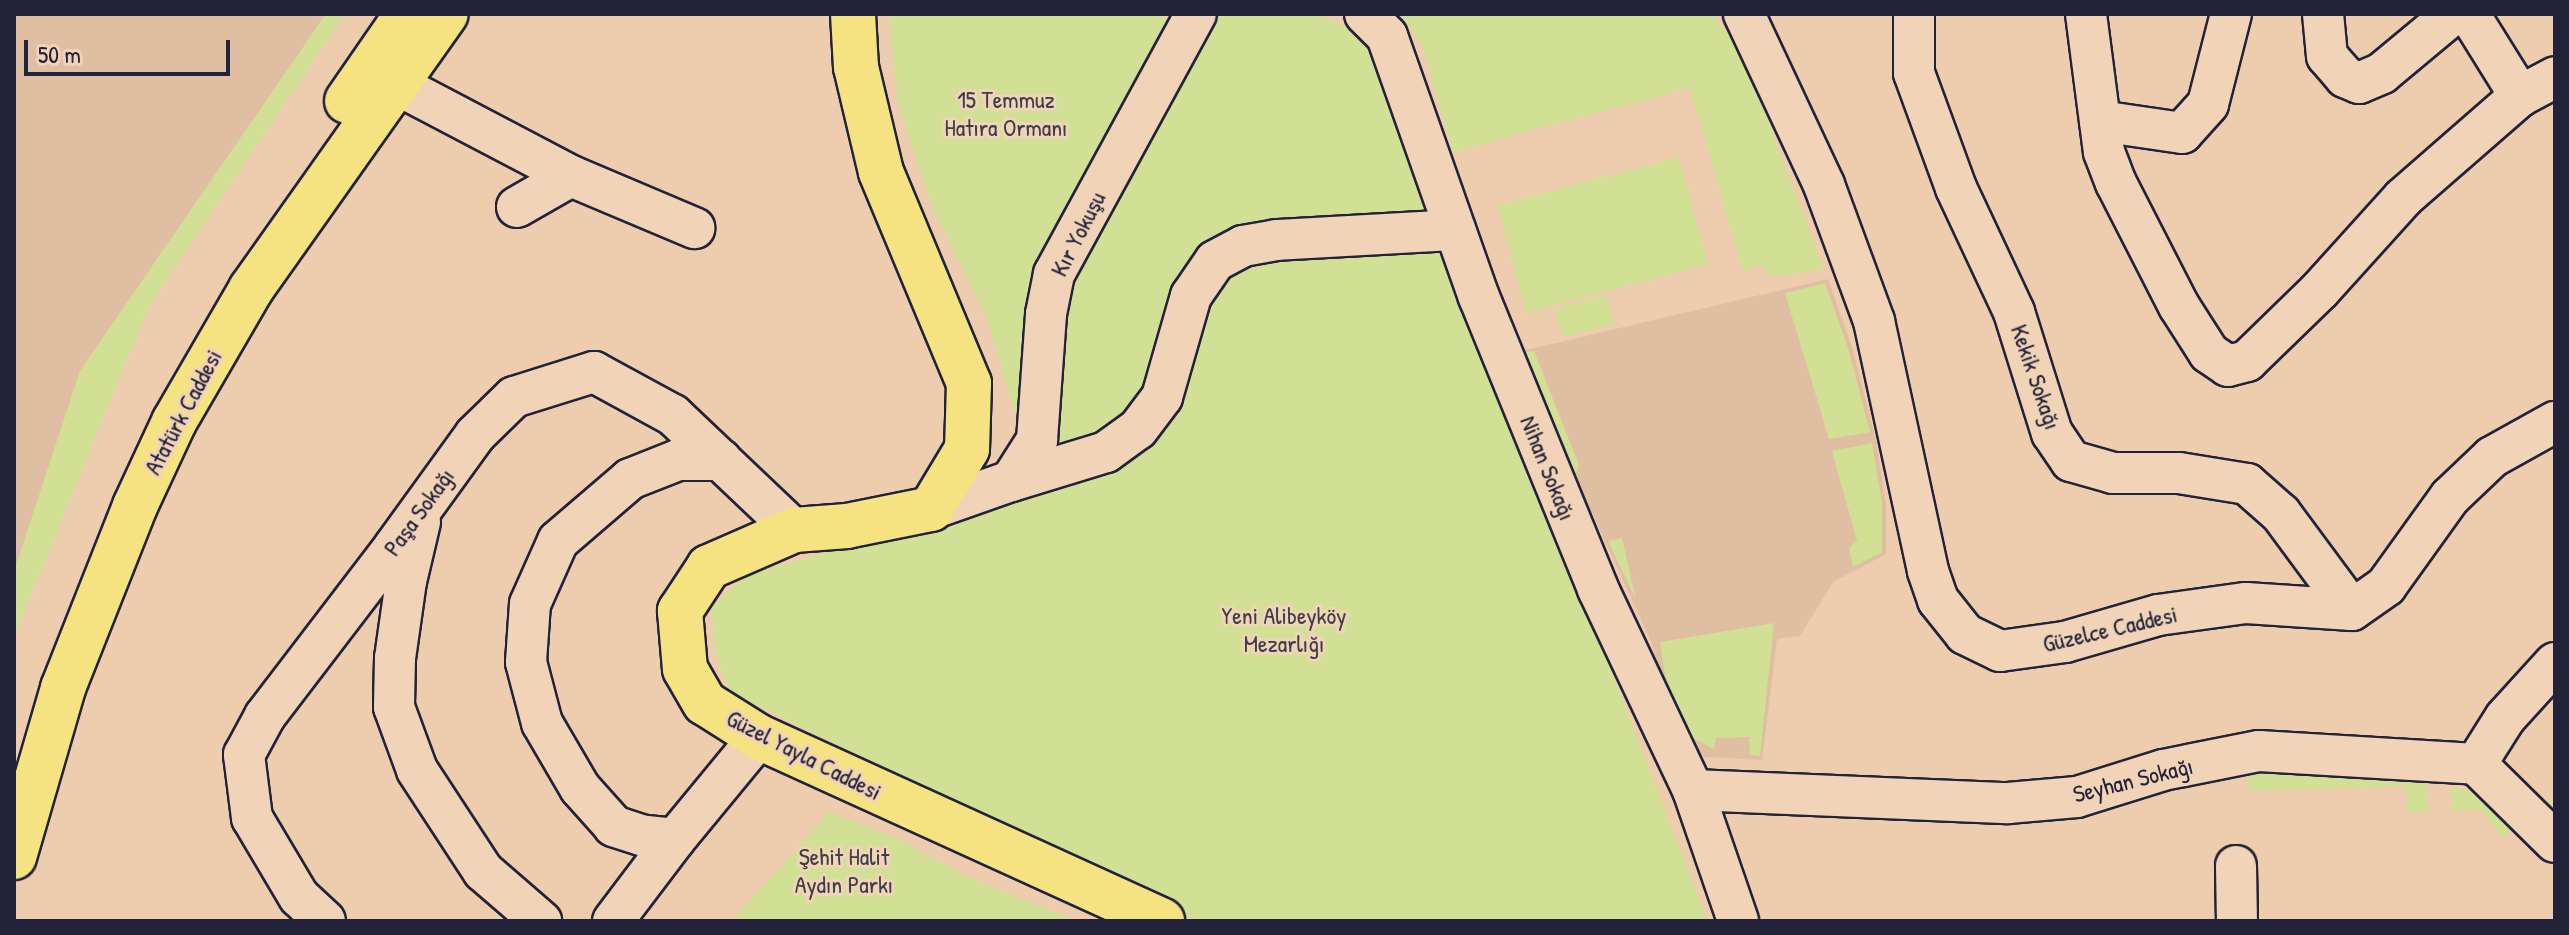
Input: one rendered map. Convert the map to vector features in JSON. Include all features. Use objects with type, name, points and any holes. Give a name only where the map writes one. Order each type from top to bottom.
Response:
[{"type":"main road","name":"Atatürk Caddesi","points":[[14,757],[47,652],[87,547],[140,426],[169,369],[242,253],[407,14]]},
{"type":"main road","name":"Atatürk Caddesi","points":[[14,857],[63,688],[135,506],[174,422],[251,289],[446,14]]},
{"type":"main road","points":[[853,14],[856,67],[881,172],[969,383],[967,449],[931,509]]},
{"type":"main road","name":"Güzel Yayla Caddesi","points":[[931,509],[847,526],[794,530],[709,567],[680,611],[685,669],[705,703],[759,737],[1162,921]]},
{"type":"street","name":"Kır Yokuşu","points":[[1011,481],[1037,440],[1046,314],[1054,274],[1196,14]]},
{"type":"street","name":"Nihan Sokağı","points":[[1365,14],[1387,36],[1479,297],[1598,589],[1693,790],[1738,921]]},
{"type":"street","name":"Güzelce Caddesi","points":[[1744,14],[1824,185],[1874,321],[1928,571],[1938,600],[1965,634],[2000,651],[2065,642],[2158,615],[2246,603],[2352,610]]},
{"type":"street","name":"Kekik Sokağı","points":[[1914,14],[1914,73],[1956,188],[2014,312],[2052,433],[2071,461],[2113,473],[2179,473],[2247,484],[2281,514],[2352,610]]},
{"type":"street","points":[[2086,14],[2104,152],[2136,224],[2202,342],[2209,353],[2228,366],[2247,361],[2320,290],[2403,198],[2520,96],[2555,77]]},
{"type":"street","points":[[2100,121],[2182,133],[2208,104],[2231,14]]},
{"type":"street","points":[[2323,14],[2327,56],[2345,77],[2359,83],[2382,73],[2453,14]]},
{"type":"street","points":[[2469,14],[2520,96]]},
{"type":"street","points":[[396,84],[571,176],[694,228]]},
{"type":"street","points":[[517,207],[571,176]]},
{"type":"street","points":[[931,509],[1106,452],[1138,429],[1162,397],[1191,296],[1215,261],[1243,246],[1276,240],[1455,230]]},
{"type":"street","name":"Paşa Sokağı","points":[[325,921],[299,897],[252,818],[244,755],[265,716],[475,435],[514,397],[594,372],[673,415],[794,530]]},
{"type":"street","points":[[2352,610],[2386,586],[2450,497],[2492,457],[2555,422]]},
{"type":"street","points":[[675,839],[644,836],[614,826],[580,788],[542,723],[526,662],[530,604],[558,541],[630,479],[678,460],[721,460]]},
{"type":"street","points":[[424,505],[406,581],[395,658],[394,707],[417,770],[483,871],[529,914],[541,921]]},
{"type":"street","points":[[2547,819],[2476,764],[2505,718],[2555,663]]},
{"type":"street","points":[[613,921],[675,839],[759,737]]},
{"type":"street","name":"Seyhan Sokağı","points":[[1693,790],[2008,803],[2077,797],[2163,770],[2259,751],[2476,764]]},
{"type":"street","points":[[2236,866],[2237,921]]},
{"type":"shaded area","points":[[14,14],[326,14],[80,371],[14,572]]},
{"type":"shaded area","points":[[1828,279],[1853,350],[1876,441],[1886,504],[1886,554],[1833,582],[1800,636],[1777,639],[1762,760],[1705,757],[1686,741],[1661,685],[1653,646],[1560,443],[1522,351]]},
{"type":"green space","points":[[326,14],[345,14],[149,306],[14,637],[14,572],[80,371]]},
{"type":"green space","name":"15 Temmuz Hatıra Ormanı","points":[[889,14],[1155,14],[1172,23],[1054,234],[1024,417],[1014,411],[988,321],[930,202],[898,103]]},
{"type":"green space","name":"Yeni Alibeyköy Mezarlığı","points":[[1215,14],[1317,14],[1366,36],[1707,919],[1198,921],[729,692],[715,651],[711,608],[744,575],[1023,500],[1053,441],[1065,281]]},
{"type":"green space","points":[[1400,14],[1713,14],[1745,60],[1824,269],[1771,277],[1762,266],[1743,271],[1690,88],[1453,152],[1422,45]]},
{"type":"green space","points":[[1679,157],[1708,264],[1526,313],[1497,206]]},
{"type":"green space","points":[[1825,283],[1848,348],[1870,432],[1829,439],[1785,293]]},
{"type":"green space","points":[[1606,295],[1614,324],[1563,338],[1555,309]]},
{"type":"green space","points":[[1534,351],[1579,465],[1576,474],[1525,352]]},
{"type":"green space","points":[[1872,443],[1882,503],[1882,552],[1853,567],[1849,548],[1857,541],[1832,451]]},
{"type":"green space","points":[[1622,538],[1636,600],[1608,541]]},
{"type":"green space","points":[[1774,623],[1760,756],[1750,755],[1749,737],[1716,738],[1714,749],[1692,738],[1666,681],[1660,642]]},
{"type":"green space","points":[[2248,771],[2426,778],[2428,812],[2408,813],[2405,786],[2250,791]]},
{"type":"green space","points":[[2451,787],[2480,791],[2512,832],[2504,838],[2480,809],[2452,811]]},
{"type":"green space","name":"Şehit Halit Aydın Parkı","points":[[829,812],[894,837],[968,877],[1077,921],[732,921]]}]
